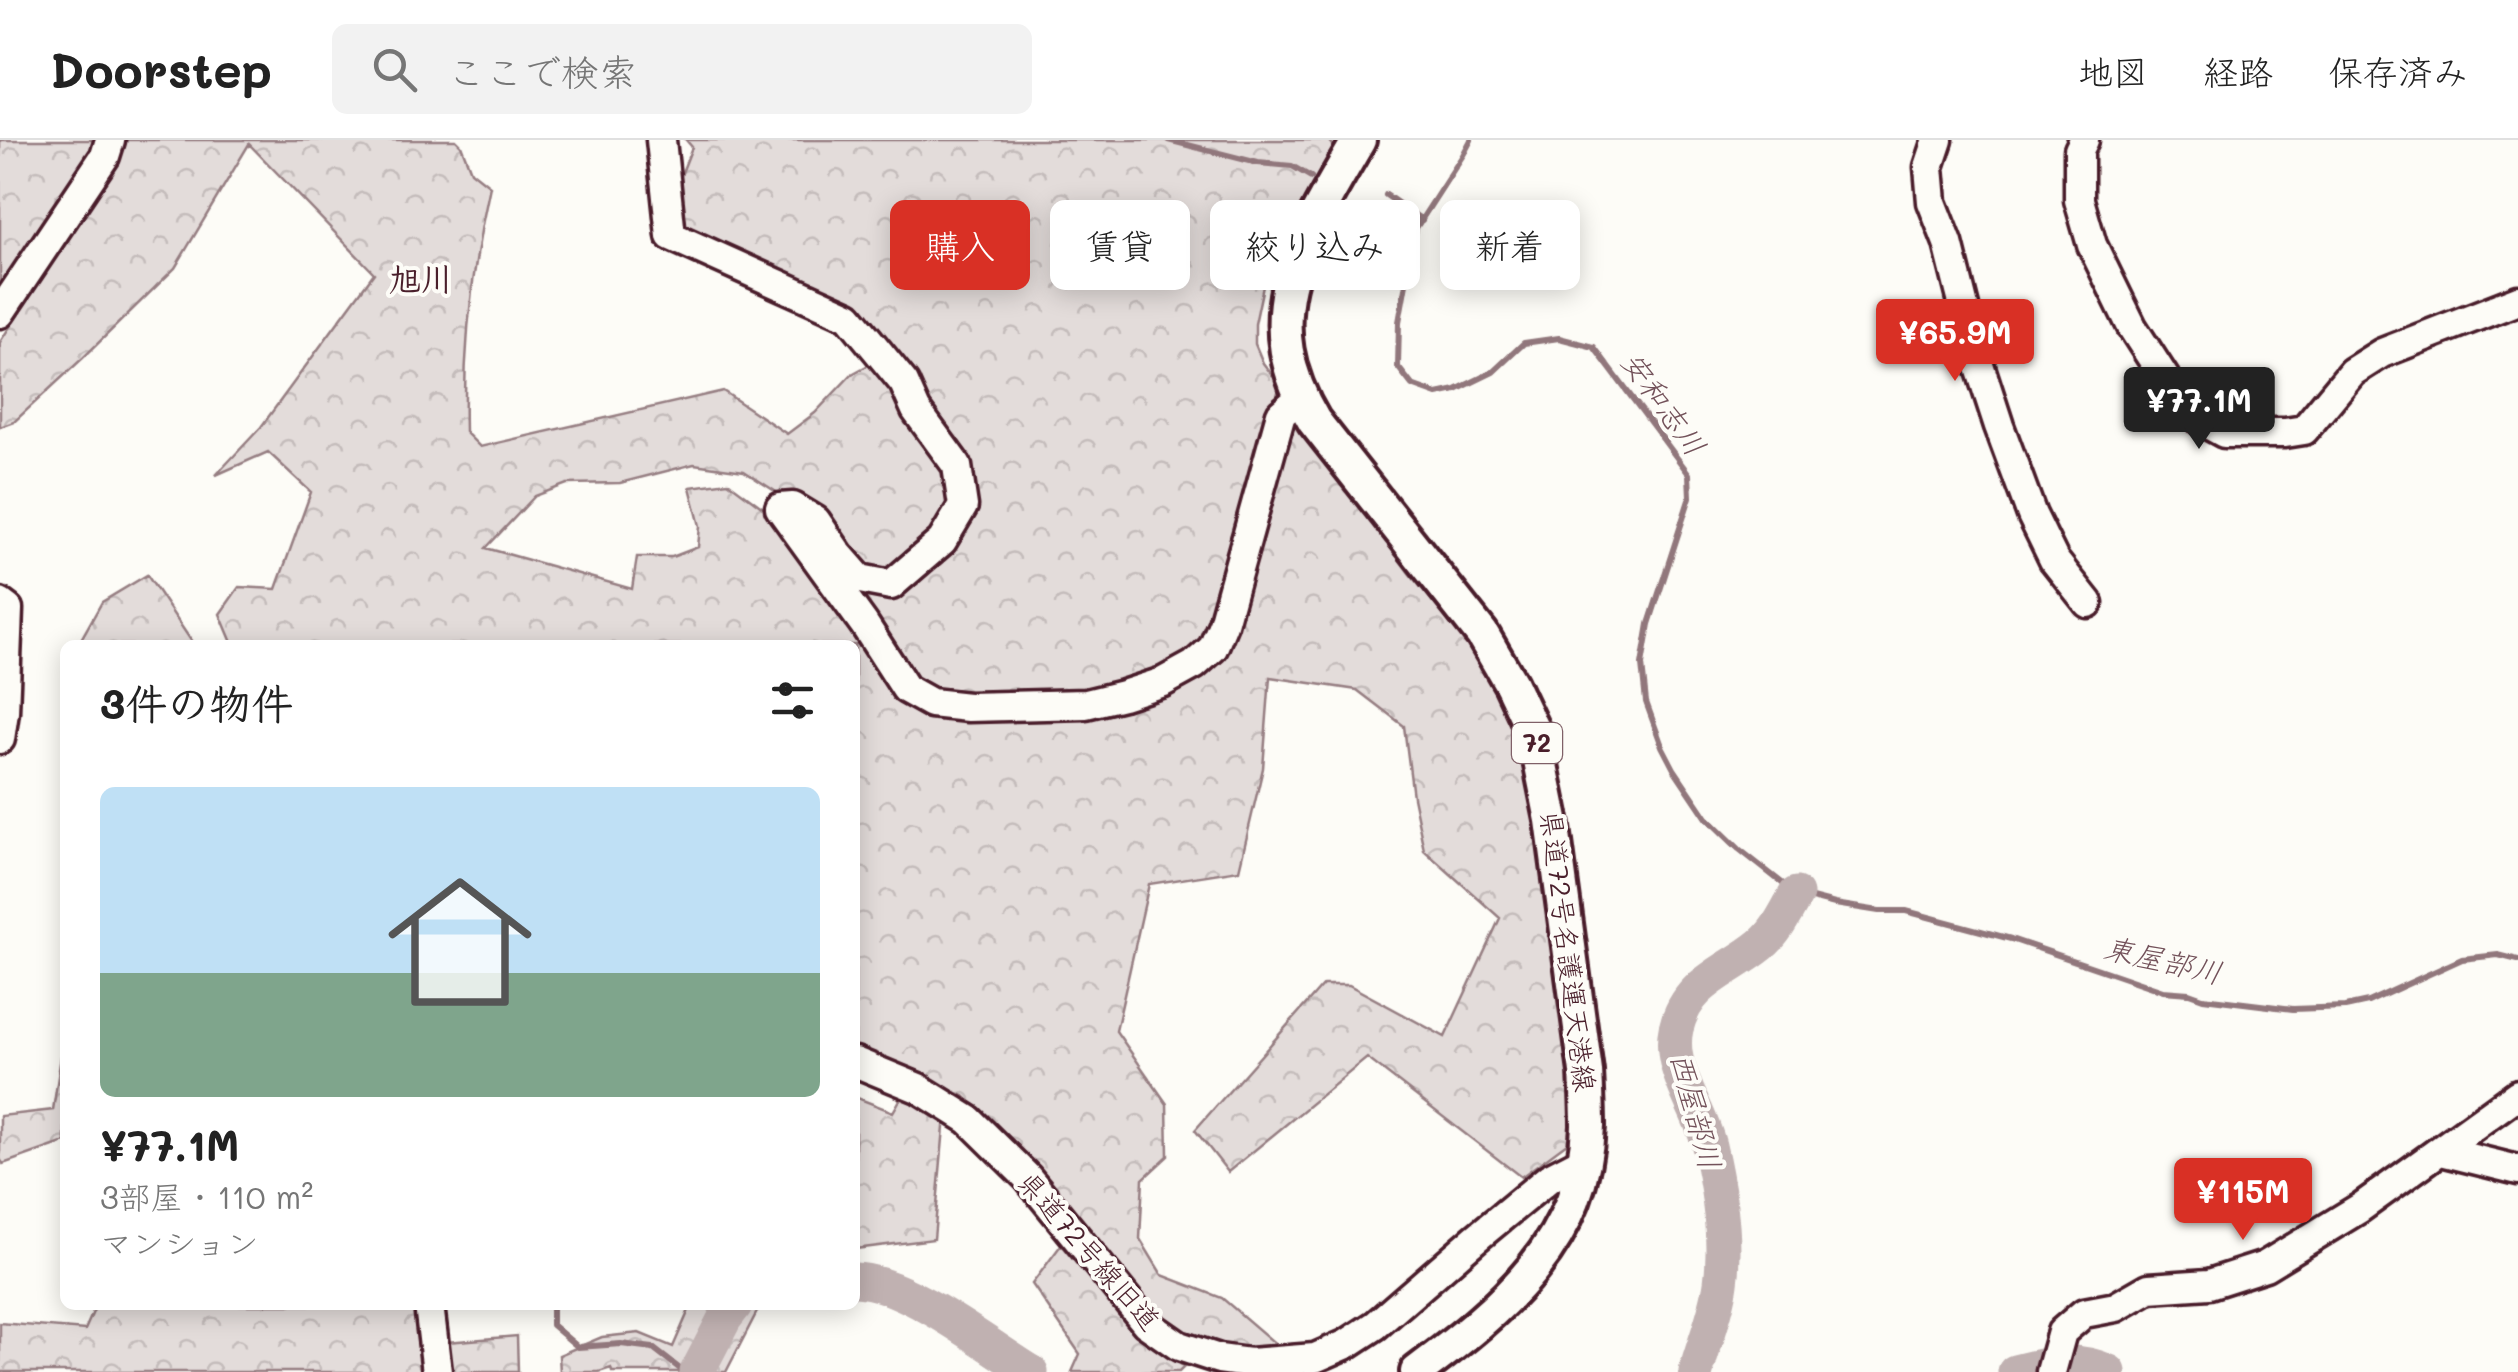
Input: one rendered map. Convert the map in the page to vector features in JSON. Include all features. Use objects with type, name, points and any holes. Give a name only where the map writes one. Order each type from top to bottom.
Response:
[{"type":"main road","name":"県道72号名護運天港線","points":[[1359,140],[1296,255],[1285,304],[1283,337],[1300,398],[1314,421],[1482,634],[1535,735],[1552,820],[1586,1072],[1588,1128],[1584,1160],[1559,1234],[1521,1286],[1417,1372]]},
{"type":"street","points":[[0,313],[105,156],[110,140]]},
{"type":"street","points":[[662,140],[670,236],[849,316],[904,383],[916,410],[957,466],[963,506],[942,541],[891,586],[860,579],[838,555],[816,521],[792,508],[780,508],[906,689],[931,703],[968,707],[1086,704],[1163,682],[1194,665],[1213,648],[1223,624],[1281,414],[1300,398]]},
{"type":"street","points":[[1938,140],[1928,168],[1932,202],[1948,243],[1999,426],[2032,515],[2054,560],[2088,602]]},
{"type":"street","points":[[2084,140],[2079,150],[2079,200],[2092,245],[2132,326],[2168,383],[2200,420],[2224,433],[2304,430],[2352,372],[2382,353],[2518,300]]},
{"type":"street","points":[[0,603],[8,609],[0,740]]},
{"type":"street","name":"県道72号線旧道","points":[[860,1064],[918,1088],[968,1120],[1028,1178],[1146,1323],[1179,1346],[1219,1359],[1249,1363],[1315,1358],[1347,1344],[1376,1325],[1549,1178],[1584,1160]]},
{"type":"street","points":[[2050,1372],[2062,1332],[2084,1313],[2116,1306],[2150,1288],[2209,1284],[2265,1266],[2360,1208],[2518,1094]]},
{"type":"street","points":[[2440,1151],[2518,1170]]},
{"type":"street","points":[[430,1310],[437,1372]]},
{"type":"green space","points":[[0,140],[98,140],[94,154],[0,295]]},
{"type":"green space","points":[[121,140],[456,140],[471,171],[490,186],[467,339],[465,432],[480,447],[723,391],[787,434],[815,413],[852,374],[872,363],[896,389],[946,466],[948,504],[931,538],[889,575],[863,568],[784,497],[744,471],[694,464],[620,483],[567,484],[535,496],[486,548],[632,589],[637,557],[672,557],[698,547],[700,526],[690,487],[728,482],[767,511],[869,646],[899,699],[946,719],[1076,717],[1217,655],[1287,435],[1299,423],[1409,573],[1483,663],[1526,761],[1561,975],[1575,1116],[1567,1143],[1521,1177],[1367,1058],[1228,1172],[1195,1130],[1323,985],[1349,985],[1445,1037],[1500,918],[1424,850],[1404,726],[1357,690],[1270,677],[1263,768],[1239,870],[1149,884],[1116,1031],[1167,1104],[1168,1156],[1143,1179],[1140,1239],[1162,1275],[1222,1298],[1278,1346],[1261,1352],[1196,1340],[1164,1320],[1122,1282],[1040,1174],[964,1096],[860,1050],[860,640],[231,640],[220,614],[239,587],[276,589],[311,492],[268,452],[216,475],[261,427],[374,273],[249,144],[175,268],[14,422],[0,427],[0,342],[111,168]]},
{"type":"green space","points":[[686,140],[1329,140],[1336,149],[1308,200],[1210,200],[1210,290],[1262,290],[1255,344],[1263,363],[1280,385],[1208,638],[1164,674],[1085,695],[937,694],[915,685],[843,584],[893,595],[970,514],[877,338],[680,230],[676,188],[692,147]]},
{"type":"green space","points":[[147,575],[191,640],[81,640],[102,602]]},
{"type":"green space","points":[[60,1063],[60,1144],[3,1164],[0,1116],[53,1110]]},
{"type":"green space","points":[[905,1091],[945,1116],[934,1239],[860,1248],[860,1099],[893,1112]]},
{"type":"green space","points":[[1061,1245],[1120,1309],[1184,1367],[1179,1372],[1072,1372],[1080,1354],[1032,1284]]},
{"type":"green space","points":[[94,1310],[416,1310],[425,1368],[423,1372],[0,1372],[0,1323],[85,1330]]},
{"type":"green space","points":[[689,1310],[758,1310],[726,1372],[612,1372],[611,1368],[599,1372],[560,1372],[559,1355],[602,1337],[639,1333],[673,1347]]},
{"type":"green space","points":[[517,1336],[518,1372],[448,1372],[447,1342]]},
{"type":"waterway","points":[[1168,140],[1258,163],[1292,166],[1311,177]]},
{"type":"waterway","name":"安和志川","points":[[1471,140],[1416,228],[1399,322],[1398,367],[1412,385],[1437,394],[1456,390],[1493,372],[1524,343],[1559,338],[1594,347],[1689,474],[1690,497],[1649,624],[1642,665],[1646,702],[1662,746],[1707,818],[1796,894],[1879,911],[1906,911],[2011,939],[2163,991],[2293,1009],[2368,1002],[2462,959],[2498,955],[2518,960]]},
{"type":"waterway","points":[[1386,195],[1422,220]]},
{"type":"waterway","name":"西屋部川","points":[[1696,1372],[1719,1294],[1722,1232],[1709,1146],[1676,1059],[1676,1029],[1689,999],[1710,979],[1767,940],[1796,894]]},
{"type":"waterway","name":"西屋部川","points":[[860,1281],[921,1302],[1031,1372]]},
{"type":"waterway","points":[[552,1310],[552,1325],[578,1347],[621,1344],[653,1348],[684,1372]]},
{"type":"waterway","name":"西屋部川","points":[[697,1372],[731,1310]]},
{"type":"waterway","name":"西屋部川","points":[[2015,1372],[2063,1363],[2085,1364],[2109,1372]]},
{"type":"district","name":"旭川","points":[[421,280]]},
{"type":"water label","name":"東屋部川","points":[[2163,961]]}]
